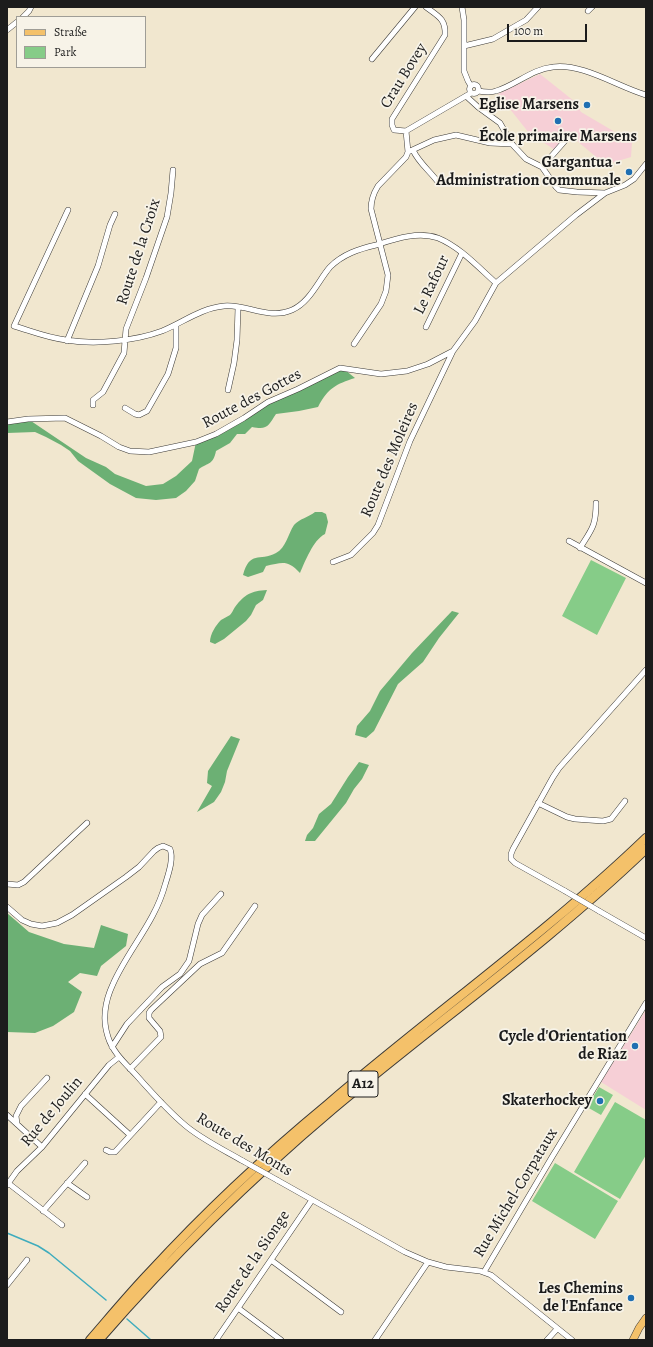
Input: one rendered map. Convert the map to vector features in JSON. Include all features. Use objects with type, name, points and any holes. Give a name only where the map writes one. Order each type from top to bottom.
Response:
[{"type":"highway","name":"A12","points":[[90,1340],[150,1272],[197,1223],[254,1168],[356,1080],[548,925],[646,838]]},
{"type":"highway","name":"A12","points":[[99,1340],[189,1242],[285,1151],[361,1086],[552,932],[615,878],[646,849]]},
{"type":"highway","points":[[85,1340],[111,1311],[125,1300]]},
{"type":"main road","points":[[633,1340],[646,1318]]},
{"type":"street","points":[[24,16],[29,12],[31,7]]},
{"type":"street","name":"Crau Bovey","points":[[372,59],[415,7]]},
{"type":"street","name":"Crau Bovey","points":[[426,7],[439,16],[443,21],[446,28],[445,35],[392,119],[394,130],[406,131],[468,94],[475,94],[478,91],[497,91],[542,69],[561,66],[593,74],[646,95]]},
{"type":"street","points":[[462,7],[464,20],[464,71],[471,86]]},
{"type":"street","points":[[464,46],[493,39],[526,20],[538,7]]},
{"type":"street","points":[[7,30],[16,23]]},
{"type":"street","points":[[471,86],[477,86],[478,91]]},
{"type":"street","points":[[471,86],[468,94],[478,107],[500,123],[512,144],[526,159],[542,167],[559,190],[605,193]]},
{"type":"street","points":[[406,131],[410,151],[432,173],[438,182]]},
{"type":"street","points":[[354,344],[381,304],[386,291],[388,276],[371,209],[371,200],[378,186],[406,158],[410,151],[434,140],[456,135],[490,143],[512,144]]},
{"type":"street","points":[[542,167],[570,135]]},
{"type":"street","name":"Route des Gottes","points":[[7,422],[28,419],[65,418],[119,447],[130,451],[149,452],[196,442],[216,434],[268,402],[340,368],[381,374],[407,371],[428,364],[453,351],[475,321],[496,282],[576,215],[605,193],[625,185],[634,179],[646,164]]},
{"type":"street","name":"Route de la Croix","points":[[93,405],[93,400],[103,392],[124,352],[126,329],[146,278],[167,217],[173,170]]},
{"type":"street","points":[[68,210],[14,326],[67,341],[83,342],[125,340],[145,336],[176,325],[206,310],[224,306],[270,313],[282,313],[293,309],[306,300],[331,267],[341,258],[353,251],[380,243],[410,237],[423,236],[437,238],[462,253],[496,282]]},
{"type":"street","points":[[67,341],[98,266],[110,225],[116,214]]},
{"type":"street","name":"Le Rafour","points":[[426,328],[462,253]]},
{"type":"street","points":[[228,390],[237,340],[238,308]]},
{"type":"street","points":[[125,408],[139,415],[147,411],[168,374],[176,348],[176,325]]},
{"type":"street","name":"Route des Moleires","points":[[333,562],[351,555],[369,538],[378,525],[410,441],[453,351]]},
{"type":"street","points":[[580,548],[593,527],[596,517],[596,503]]},
{"type":"street","points":[[569,541],[646,583]]},
{"type":"street","points":[[646,670],[559,768],[512,849],[511,854],[511,859],[515,863],[646,938]]},
{"type":"street","points":[[538,803],[567,817],[603,821],[611,819],[625,801]]},
{"type":"street","points":[[7,884],[18,885],[24,882],[87,823]]},
{"type":"street","name":"Route des Monts","points":[[7,907],[27,923],[39,926],[53,925],[72,915],[126,877],[139,867],[158,848],[165,846],[170,849],[170,864],[158,905],[117,976],[106,1001],[105,1024],[112,1047],[119,1057],[161,1102],[186,1126],[201,1137],[405,1252],[428,1262],[446,1267],[484,1272],[491,1275],[572,1340]]},
{"type":"street","points":[[112,1047],[127,1024],[162,987],[180,974],[189,961],[198,924],[202,915],[220,894]]},
{"type":"street","points":[[130,1069],[161,1037],[162,1034],[159,1029],[149,1018],[148,1015],[151,1010],[200,964],[222,953],[255,906]]},
{"type":"street","name":"Rue Michel-Corpataux","points":[[484,1272],[567,1131],[646,1004]]},
{"type":"street","name":"Rue de Joulin","points":[[8,1184],[17,1171],[42,1147],[85,1094],[109,1066],[119,1057]]},
{"type":"street","points":[[17,1124],[16,1116],[21,1106],[47,1078]]},
{"type":"street","points":[[85,1094],[130,1134]]},
{"type":"street","points":[[106,1150],[115,1152],[161,1102]]},
{"type":"street","points":[[7,1115],[42,1147]]},
{"type":"street","points":[[44,1211],[85,1163]]},
{"type":"street","points":[[67,1183],[87,1197]]},
{"type":"street","points":[[8,1184],[62,1225]]},
{"type":"street","name":"Route de la Sionge","points":[[216,1340],[312,1200]]},
{"type":"street","points":[[7,1285],[27,1260]]},
{"type":"street","points":[[271,1260],[341,1312]]},
{"type":"street","points":[[375,1340],[428,1262]]},
{"type":"street","points":[[238,1308],[281,1340]]},
{"type":"street","points":[[547,1340],[557,1329]]},
{"type":"shaded area","name":"École primaire Marsens","points":[[540,74],[574,101],[581,112],[632,142],[631,157],[608,164],[601,161],[571,136],[555,150],[529,133],[498,94]]},
{"type":"shaded area","name":"Cycle d'Orientation de Riaz","points":[[646,1010],[646,1110],[601,1082]]},
{"type":"green space","points":[[339,368],[345,370],[355,378],[343,382],[329,391],[318,407],[276,414],[267,426],[261,428],[252,427],[245,434],[237,434],[230,443],[216,451],[212,461],[199,469],[195,481],[186,491],[176,498],[156,500],[136,498],[110,484],[78,461],[70,451],[46,437],[35,432],[7,433],[7,422],[28,419],[86,458],[106,467],[115,474],[146,486],[163,484],[176,476],[192,461],[196,442],[216,434],[266,403]]},
{"type":"green space","points":[[315,512],[322,512],[326,514],[328,522],[325,534],[313,546],[300,573],[292,566],[281,563],[266,566],[263,572],[248,577],[243,575],[246,567],[252,559],[270,556],[279,551],[285,544],[294,525]]},
{"type":"green space","points":[[591,560],[626,578],[597,635],[562,616]]},
{"type":"green space","points":[[267,590],[263,600],[256,605],[246,621],[224,639],[215,644],[210,642],[212,633],[217,624],[230,615],[242,599],[252,592]]},
{"type":"green space","points":[[452,611],[459,613],[439,638],[423,662],[398,684],[374,731],[366,738],[355,735],[357,726],[370,711],[380,691],[412,653]]},
{"type":"green space","points":[[231,736],[240,739],[227,771],[221,792],[214,802],[197,812],[212,786],[207,783],[208,771]]},
{"type":"green space","points":[[359,762],[369,765],[362,779],[346,803],[315,841],[305,841],[319,814],[331,804]]},
{"type":"green space","points":[[7,913],[29,932],[64,944],[94,948],[101,925],[128,934],[126,946],[101,966],[97,976],[80,973],[68,982],[82,992],[74,1012],[53,1026],[35,1033],[7,1032]]},
{"type":"green space","name":"Skaterhockey","points":[[599,1087],[613,1095],[601,1115],[587,1107]]},
{"type":"green space","points":[[615,1102],[646,1120],[646,1155],[620,1199],[574,1172]]},
{"type":"green space","points":[[555,1163],[618,1201],[595,1239],[532,1201]]},
{"type":"waterway","points":[[7,1233],[38,1246],[49,1253],[106,1300]]},
{"type":"waterway","points":[[127,1319],[151,1340]]},
{"type":"place","name":"Eglise Marsens","points":[[587,105]]},
{"type":"place","name":"École primaire Marsens","points":[[558,121]]},
{"type":"place","name":"Gargantua - Administration communale","points":[[629,172]]},
{"type":"place","name":"Cycle d'Orientation de Riaz","points":[[635,1046]]},
{"type":"place","name":"Skaterhockey","points":[[600,1101]]},
{"type":"place","name":"Les Chemins de l'Enfance","points":[[631,1298]]}]
